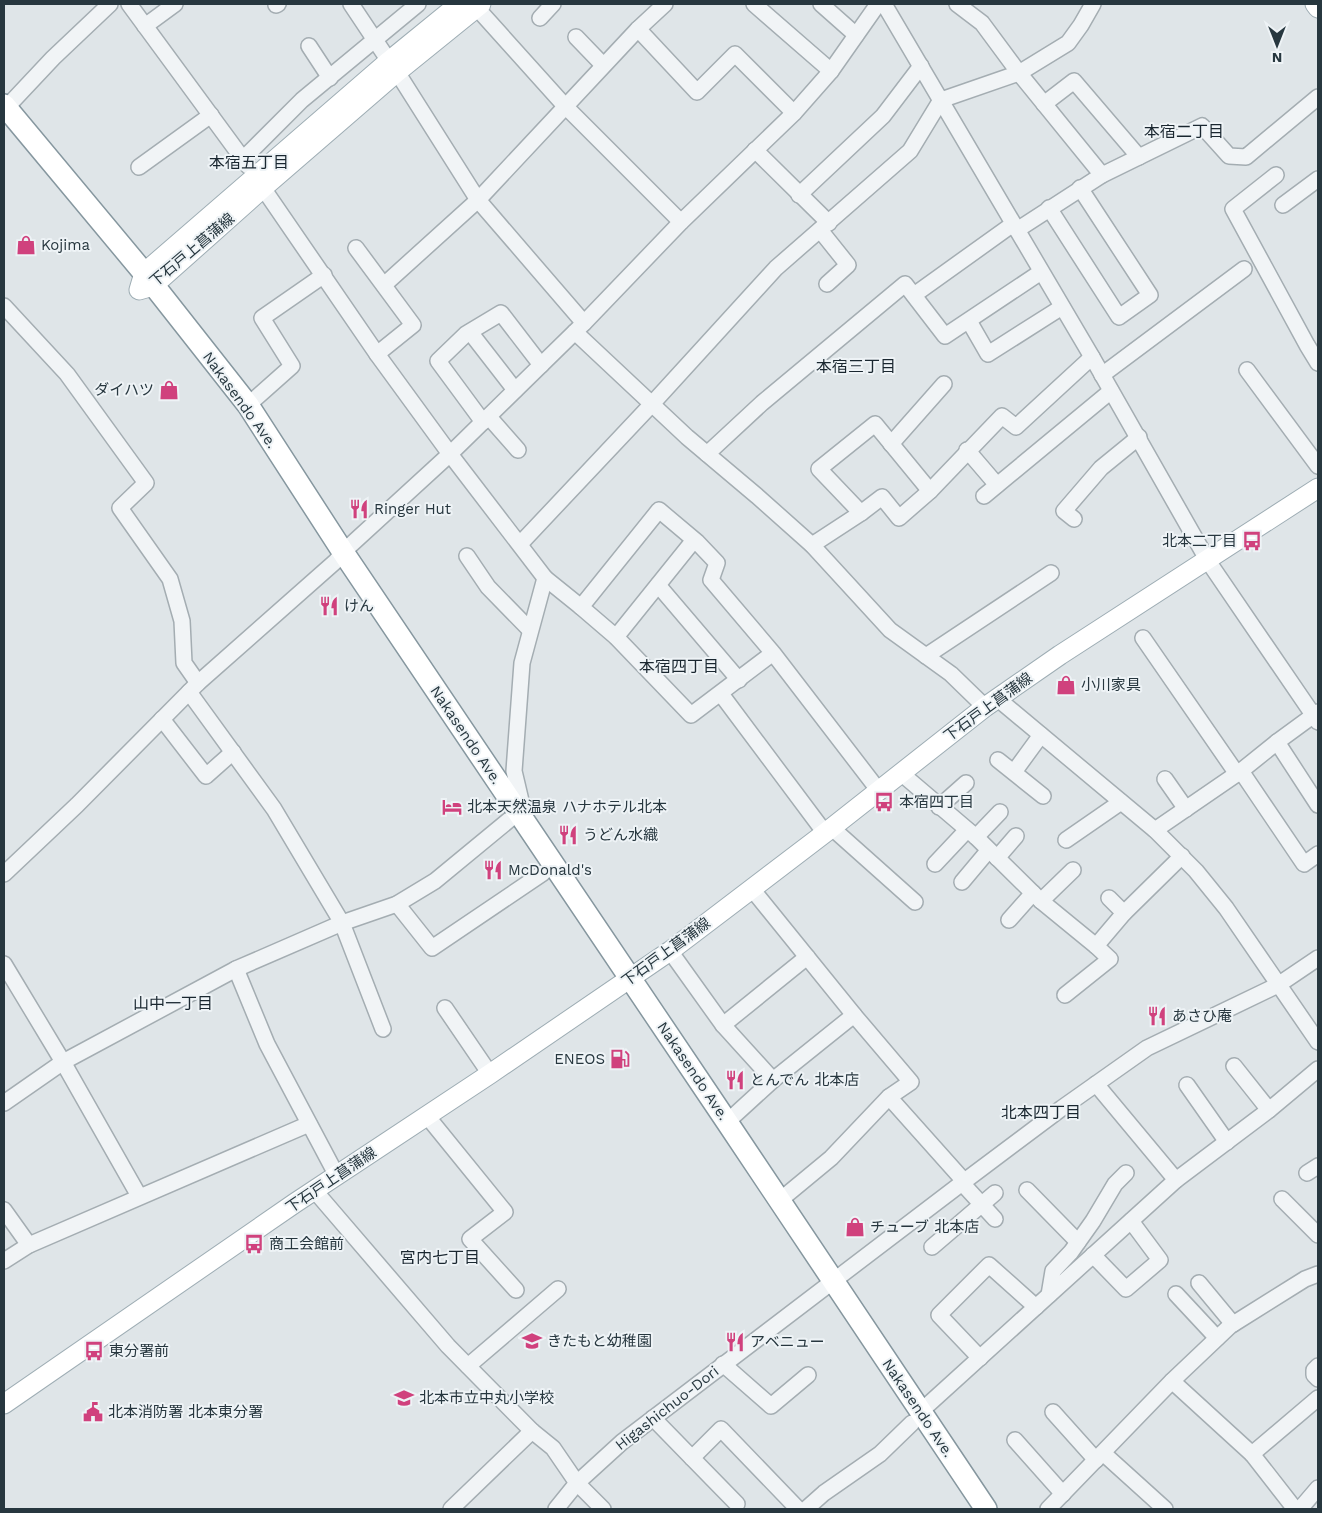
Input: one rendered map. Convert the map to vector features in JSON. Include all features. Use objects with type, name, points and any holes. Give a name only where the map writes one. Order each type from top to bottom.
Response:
[{"type":"highway","name":"Nakasendo Ave.","points":[[4,113],[248,405],[339,556]]},
{"type":"highway","name":"Nakasendo Ave.","points":[[145,283],[339,556],[829,1284],[916,1417],[971,1509]]},
{"type":"highway","name":"Nakasendo Ave.","points":[[515,819],[543,873],[727,1122],[779,1201],[829,1284]]},
{"type":"highway","name":"Nakasendo Ave.","points":[[916,1417],[986,1509]]},
{"type":"main road","points":[[1315,4],[1318,8]]},
{"type":"main road","name":"下石戸上菖蒲線","points":[[145,283],[393,66],[472,5]]},
{"type":"main road","name":"下石戸上菖蒲線","points":[[4,1404],[670,950],[829,831],[991,703],[1060,655],[1208,561],[1318,488]]},
{"type":"street","points":[[4,113],[53,58],[110,4]]},
{"type":"street","points":[[129,4],[259,182],[377,354],[450,454],[545,578],[616,638],[691,716],[773,653]]},
{"type":"street","points":[[146,26],[175,4]]},
{"type":"street","points":[[351,4],[393,66],[478,200],[579,328],[651,405],[812,545],[890,630],[991,703],[1041,735],[1155,830],[1182,856],[1226,908],[1318,1042]]},
{"type":"street","points":[[242,159],[302,100],[418,4]]},
{"type":"street","points":[[540,18],[554,4]]},
{"type":"street","points":[[384,285],[478,200],[638,29],[665,4]]},
{"type":"street","points":[[754,4],[832,71]]},
{"type":"street","points":[[821,4],[856,35]]},
{"type":"street","points":[[4,874],[77,805],[194,687],[450,454],[579,328],[681,222],[794,113],[832,71],[878,4]]},
{"type":"street","points":[[884,4],[1092,357],[1208,561],[1317,717],[1276,742],[1239,773],[1155,830]]},
{"type":"street","points":[[957,4],[982,23],[1019,73],[1102,175]]},
{"type":"street","points":[[520,544],[651,405],[776,268],[910,151],[941,100],[1019,73],[1068,43],[1093,4]]},
{"type":"street","points":[[472,5],[565,106],[681,222]]},
{"type":"street","points":[[638,29],[698,92],[735,54],[794,113]]},
{"type":"street","points":[[576,37],[604,66]]},
{"type":"street","points":[[310,46],[330,78]]},
{"type":"street","points":[[799,195],[883,116],[921,66]]},
{"type":"street","points":[[1044,104],[1074,81],[1138,157]]},
{"type":"street","points":[[914,295],[1015,227],[1102,175],[1138,157],[1202,126],[1229,156],[1246,157],[1318,98]]},
{"type":"street","points":[[139,168],[211,115]]},
{"type":"street","points":[[755,150],[799,195],[824,226],[848,265],[826,284]]},
{"type":"street","points":[[1276,175],[1233,209],[1318,363]]},
{"type":"street","points":[[1283,205],[1318,179]]},
{"type":"street","points":[[1049,208],[1119,317],[1150,295],[1080,188]]},
{"type":"street","points":[[356,248],[413,325],[377,354]]},
{"type":"street","points":[[1102,375],[1244,269]]},
{"type":"street","points":[[707,454],[762,403],[905,284],[945,336],[1041,272]]},
{"type":"street","points":[[248,405],[292,366],[262,318],[324,275]]},
{"type":"street","points":[[4,306],[67,374],[146,482],[120,508],[170,579],[182,621],[184,663],[194,687],[233,752],[274,809],[342,923],[383,1029]]},
{"type":"street","points":[[969,321],[988,354],[1062,307]]},
{"type":"street","points":[[518,450],[486,419],[438,361],[470,332],[501,313],[541,365]]},
{"type":"street","points":[[470,332],[515,390]]},
{"type":"street","points":[[812,545],[882,497],[899,518],[930,491],[967,450],[1002,416],[1016,427],[1092,357]]},
{"type":"street","points":[[1247,370],[1318,466]]},
{"type":"street","points":[[891,444],[944,384]]},
{"type":"street","points":[[984,496],[1111,391]]},
{"type":"street","points":[[861,513],[819,469],[875,424],[930,491]]},
{"type":"street","points":[[1074,519],[1064,511],[1101,468],[1138,437]]},
{"type":"street","points":[[967,450],[997,485]]},
{"type":"street","points":[[580,607],[659,510],[717,563],[711,580],[773,653],[879,792]]},
{"type":"street","points":[[616,638],[694,540]]},
{"type":"street","points":[[467,556],[488,587],[530,630]]},
{"type":"street","points":[[926,656],[1051,572]]},
{"type":"street","points":[[4,1104],[63,1062],[236,969],[342,923],[397,904],[435,881],[515,819],[522,805],[514,770],[522,663],[545,578]]},
{"type":"street","points":[[658,585],[739,680]]},
{"type":"street","points":[[1143,638],[1304,864],[1318,854]]},
{"type":"street","points":[[722,694],[829,831],[915,902]]},
{"type":"street","points":[[162,719],[206,776],[233,752]]},
{"type":"street","points":[[1014,772],[1041,735]]},
{"type":"street","points":[[1276,742],[1318,805]]},
{"type":"street","points":[[998,760],[1043,796]]},
{"type":"street","points":[[902,774],[971,834],[1037,897],[1110,959],[1065,995]]},
{"type":"street","points":[[1165,779],[1186,809]]},
{"type":"street","points":[[939,806],[966,783]]},
{"type":"street","points":[[1066,840],[1121,802]]},
{"type":"street","points":[[935,864],[1000,812]]},
{"type":"street","points":[[962,882],[1016,836]]},
{"type":"street","points":[[1096,946],[1124,913],[1182,856]]},
{"type":"street","points":[[1009,920],[1073,870]]},
{"type":"street","points":[[397,904],[432,948],[543,873]]},
{"type":"street","points":[[752,889],[911,1082],[889,1097],[832,1158],[779,1201]]},
{"type":"street","points":[[1109,898],[1124,913]]},
{"type":"street","points":[[670,950],[723,1025],[773,1080]]},
{"type":"street","points":[[723,1025],[807,957]]},
{"type":"street","points":[[1278,985],[1318,958]]},
{"type":"street","points":[[4,964],[63,1062],[139,1196]]},
{"type":"street","points":[[236,969],[267,1044],[336,1176]]},
{"type":"street","name":"Higashichuo-Dori","points":[[556,1509],[577,1483],[622,1442],[963,1182],[1096,1084],[1147,1048],[1278,985]]},
{"type":"street","points":[[445,1008],[490,1074]]},
{"type":"street","points":[[727,1122],[773,1080],[854,1015]]},
{"type":"street","points":[[1234,1066],[1269,1110]]},
{"type":"street","points":[[806,1509],[824,1493],[880,1454],[916,1417],[1176,1180],[1269,1110],[1318,1068]]},
{"type":"street","points":[[1096,1084],[1176,1180]]},
{"type":"street","points":[[1187,1085],[1227,1142]]},
{"type":"street","points":[[889,1097],[995,1219]]},
{"type":"street","points":[[427,1116],[505,1212],[470,1240],[516,1290]]},
{"type":"street","points":[[4,1261],[29,1245],[309,1124]]},
{"type":"street","points":[[1049,1294],[1053,1271],[1071,1252],[1095,1218],[1115,1184],[1126,1173]]},
{"type":"street","points":[[1027,1190],[1078,1242]]},
{"type":"street","points":[[315,1191],[448,1346],[532,1431],[553,1448],[577,1483],[603,1509]]},
{"type":"street","points":[[932,1247],[995,1193]]},
{"type":"street","points":[[1282,1199],[1318,1234]]},
{"type":"street","points":[[4,1210],[29,1245]]},
{"type":"street","points":[[1095,1218],[1109,1240]]},
{"type":"street","points":[[1093,1255],[1126,1289],[1160,1260],[1131,1221]]},
{"type":"street","points":[[980,1358],[939,1315],[989,1265],[1036,1307]]},
{"type":"street","points":[[1048,1509],[1172,1382],[1233,1324],[1305,1279],[1318,1274]]},
{"type":"street","points":[[1199,1283],[1233,1324]]},
{"type":"street","points":[[468,1366],[558,1289]]},
{"type":"street","points":[[1176,1294],[1217,1338]]},
{"type":"street","points":[[723,1364],[771,1406],[808,1375]]},
{"type":"street","points":[[1318,1366],[1314,1370],[1314,1375],[1318,1379]]},
{"type":"street","points":[[1172,1382],[1252,1454],[1295,1509]]},
{"type":"street","points":[[1252,1454],[1318,1398]]},
{"type":"street","points":[[1053,1412],[1099,1456],[1165,1509]]},
{"type":"street","points":[[653,1418],[737,1504]]},
{"type":"street","points":[[692,1458],[721,1428],[798,1509]]},
{"type":"street","points":[[451,1509],[532,1431]]},
{"type":"street","points":[[1015,1440],[1063,1494]]},
{"type":"street","points":[[1300,1509],[1318,1488]]},
{"type":"place","name":"Kojima","points":[[26,245]]},
{"type":"place","name":"ダイハツ","points":[[169,390]]},
{"type":"place","name":"Ringer Hut","points":[[359,509]]},
{"type":"place","name":"北本二丁目","points":[[1252,541]]},
{"type":"place","name":"けん","points":[[329,606]]},
{"type":"place","name":"小川家具","points":[[1066,685]]},
{"type":"place","name":"本宿四丁目","points":[[884,802]]},
{"type":"place","name":"北本天然温泉 ハナホテル北本","points":[[452,807]]},
{"type":"place","name":"うどん水織","points":[[568,835]]},
{"type":"place","name":"McDonald's","points":[[493,870]]},
{"type":"place","name":"あさひ庵","points":[[1157,1016]]},
{"type":"place","name":"ENEOS","points":[[620,1059]]},
{"type":"place","name":"とんでん 北本店","points":[[735,1080]]},
{"type":"place","name":"チューブ 北本店","points":[[855,1227]]},
{"type":"place","name":"商工会館前","points":[[254,1244]]},
{"type":"place","name":"きたもと幼稚園","points":[[532,1341]]},
{"type":"place","name":"アベニュー","points":[[735,1342]]},
{"type":"place","name":"東分署前","points":[[94,1351]]},
{"type":"place","name":"北本市立中丸小学校","points":[[404,1398]]},
{"type":"place","name":"北本消防署 北本東分署","points":[[93,1412]]},
{"type":"district","name":"本宿二丁目","points":[[1184,131]]},
{"type":"district","name":"本宿五丁目","points":[[249,162]]},
{"type":"district","name":"本宿三丁目","points":[[856,366]]},
{"type":"district","name":"本宿四丁目","points":[[679,666]]},
{"type":"district","name":"山中一丁目","points":[[173,1003]]},
{"type":"district","name":"北本四丁目","points":[[1041,1112]]},
{"type":"district","name":"宮内七丁目","points":[[440,1257]]}]
